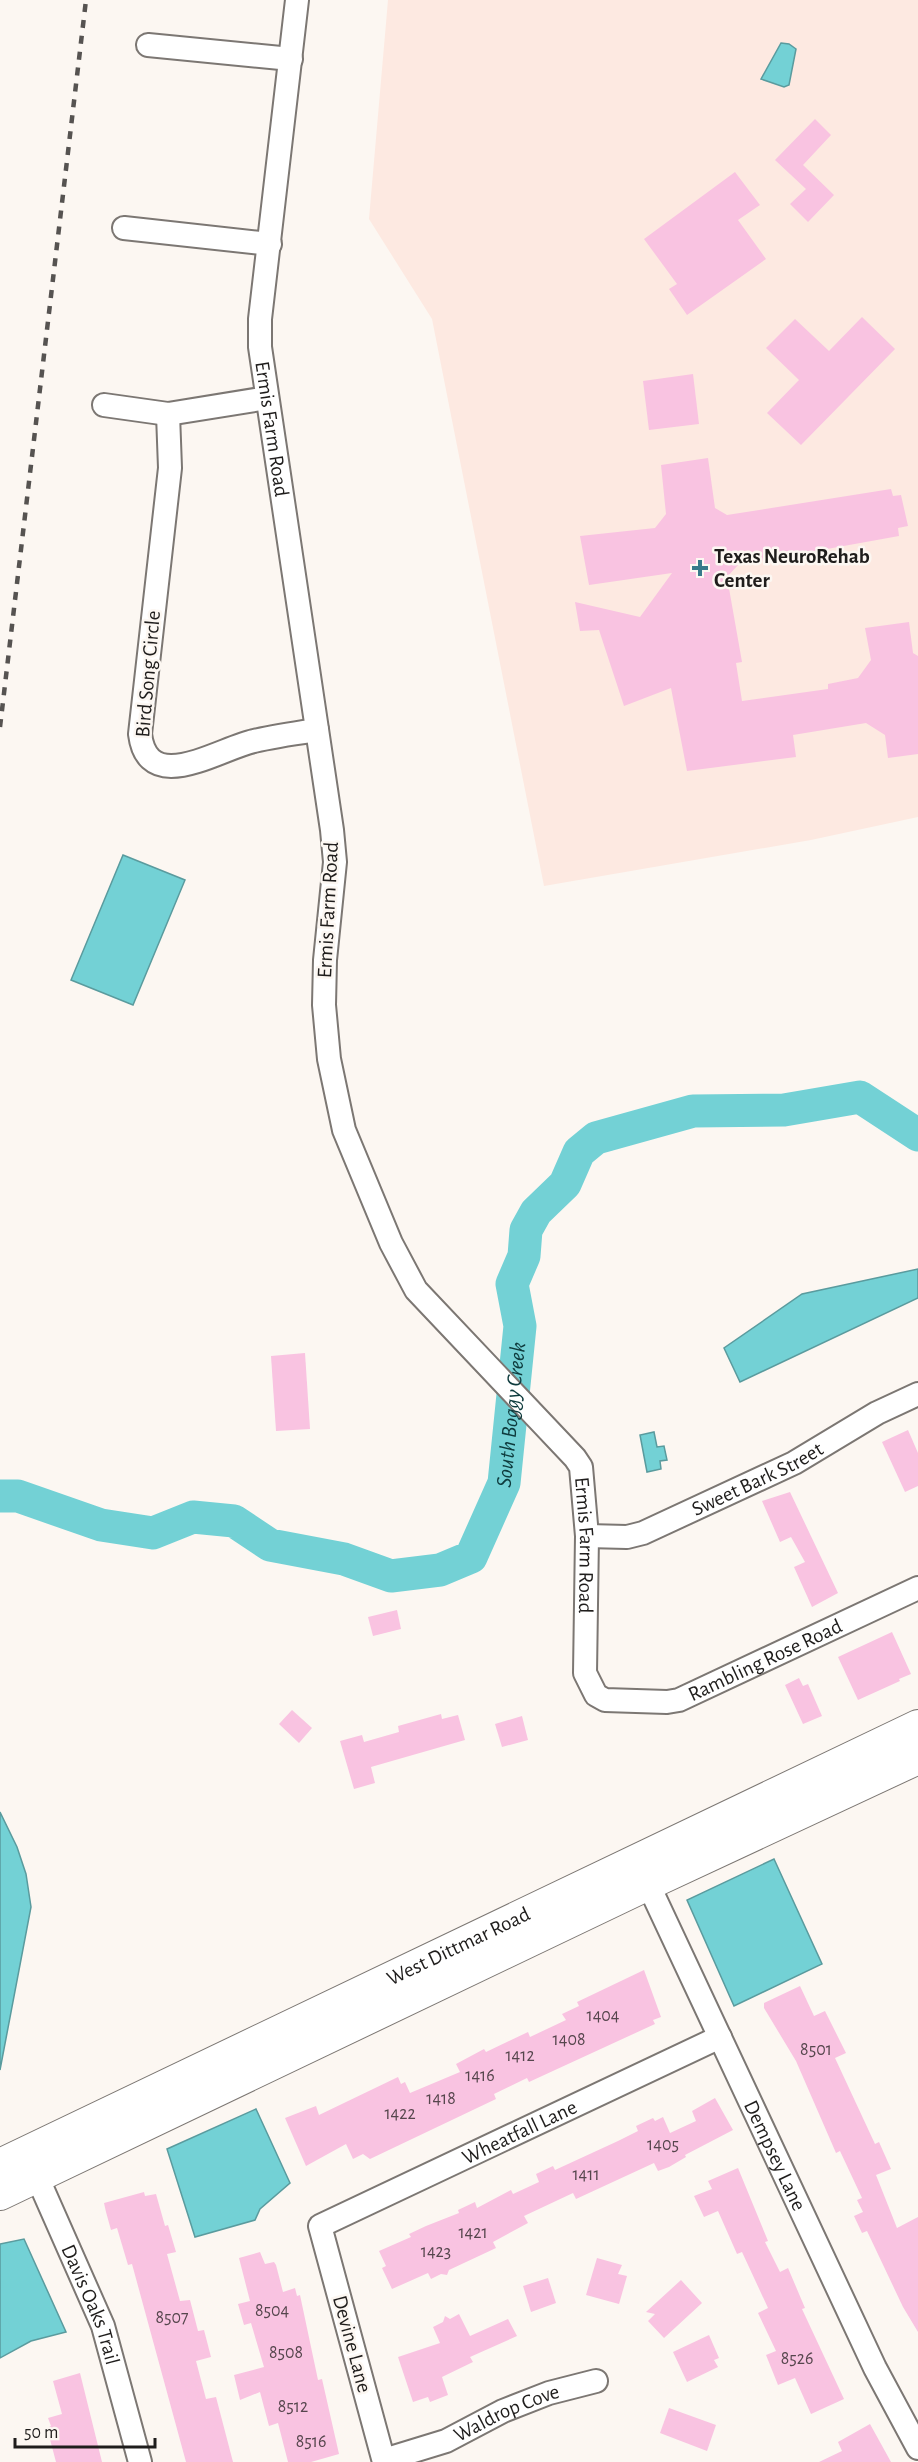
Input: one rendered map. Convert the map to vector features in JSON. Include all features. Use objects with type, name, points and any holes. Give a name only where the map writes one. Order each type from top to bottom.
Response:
[{"type":"street","name":"Ermis Farm Road","points":[[297,0],[260,319],[260,347],[335,862],[325,960],[324,1005],[328,1059],[344,1130],[390,1243],[416,1290],[581,1467],[584,1478],[587,1536],[585,1673],[596,1695],[604,1700]]},
{"type":"street","points":[[148,45],[291,60]]},
{"type":"street","points":[[124,228],[270,244]]},
{"type":"street","points":[[104,405],[168,414],[267,398]]},
{"type":"street","name":"Bird Song Circle","points":[[168,414],[170,468],[140,734],[142,747],[150,760],[163,766],[180,766],[254,741],[317,730]]},
{"type":"street","name":"Sweet Bark Street","points":[[587,1536],[627,1536],[644,1533],[794,1463],[877,1413],[918,1394]]},
{"type":"street","name":"Rambling Rose Road","points":[[604,1700],[667,1702],[679,1700],[916,1594]]},
{"type":"street","name":"West Dittmar Road","points":[[0,2194],[21,2165],[642,1871],[918,1726]]},
{"type":"street","name":"West Dittmar Road","points":[[642,1871],[918,1758]]},
{"type":"street","name":"Dempsey Lane","points":[[642,1871],[875,2368],[918,2448]]},
{"type":"street","name":"Wheatfall Lane","points":[[320,2226],[720,2037]]},
{"type":"street","name":"Davis Oaks Trail","points":[[21,2165],[103,2326],[141,2462]]},
{"type":"street","name":"Devine Lane","points":[[320,2226],[384,2461]]},
{"type":"street","name":"Waldrop Cove","points":[[384,2461],[446,2441],[503,2411],[540,2396],[597,2381]]},
{"type":"shaded area","name":"Texas NeuroRehab Center","points":[[388,0],[918,0],[918,817],[811,840],[544,886],[432,319],[369,219]]},
{"type":"water","points":[[781,43],[789,44],[796,49],[789,85],[784,87],[761,79]]},
{"type":"water","points":[[123,855],[185,880],[133,1005],[71,980]]},
{"type":"water","points":[[918,1269],[918,1298],[740,1382],[724,1348],[802,1294]]},
{"type":"water","points":[[654,1432],[657,1447],[664,1446],[667,1460],[660,1461],[661,1469],[647,1472],[640,1435]]},
{"type":"water","points":[[0,1812],[17,1847],[26,1874],[31,1907],[0,2070]]},
{"type":"water","points":[[774,1859],[822,1964],[734,2006],[687,1900]]},
{"type":"water","points":[[256,2109],[290,2183],[260,2209],[255,2220],[195,2237],[167,2149]]},
{"type":"water","points":[[24,2239],[66,2332],[31,2341],[0,2358],[0,2244]]},
{"type":"building","points":[[815,119],[831,135],[803,165],[834,195],[808,222],[790,204],[806,189],[775,160]]},
{"type":"building","points":[[735,172],[760,205],[738,220],[766,259],[687,315],[669,289],[677,284],[644,239]]},
{"type":"building","points":[[862,317],[895,349],[801,445],[767,413],[799,380],[766,348],[795,319],[829,351]]},
{"type":"building","points":[[693,374],[699,424],[649,430],[643,381]]},
{"type":"building","points":[[708,458],[715,508],[727,515],[891,489],[893,496],[901,495],[908,526],[898,528],[899,536],[738,565],[727,577],[742,662],[736,663],[742,701],[828,689],[828,684],[858,678],[871,660],[865,628],[909,622],[913,653],[918,656],[918,754],[888,758],[885,735],[866,723],[793,735],[796,757],[687,771],[671,688],[624,706],[599,630],[580,631],[575,602],[640,617],[672,573],[589,585],[580,536],[655,528],[666,514],[661,465]]},
{"type":"building","points":[[305,1353],[310,1429],[276,1431],[271,1356]]},
{"type":"building","points":[[908,1430],[918,1453],[918,1486],[905,1492],[882,1442]]},
{"type":"building","points":[[790,1492],[838,1593],[812,1607],[794,1567],[805,1562],[791,1537],[780,1542],[762,1501]]},
{"type":"building","points":[[397,1610],[401,1629],[373,1636],[368,1617]]},
{"type":"building","points":[[892,1632],[911,1674],[858,1700],[838,1657]]},
{"type":"building","points":[[799,1678],[803,1686],[808,1684],[822,1716],[803,1724],[785,1685]]},
{"type":"building","points":[[292,1710],[312,1728],[299,1743],[279,1724]]},
{"type":"building","points":[[441,1714],[442,1719],[458,1715],[465,1740],[371,1767],[375,1783],[354,1789],[340,1741],[362,1735],[364,1742],[399,1732],[398,1726]]},
{"type":"building","points":[[522,1716],[528,1740],[502,1747],[495,1724]]},
{"type":"building","points":[[644,1970],[661,2017],[653,2020],[655,2024],[529,2082],[527,2078],[494,2094],[496,2099],[370,2159],[363,2154],[353,2159],[346,2144],[306,2166],[285,2118],[316,2106],[319,2115],[398,2077],[401,2084],[405,2082],[410,2093],[460,2072],[456,2064],[484,2049],[486,2052],[528,2032],[530,2037],[566,2020],[562,2014],[579,2006],[577,2002]]},
{"type":"building","points":[[800,1986],[814,2016],[825,2011],[846,2053],[835,2058],[875,2144],[879,2142],[891,2169],[876,2175],[897,2228],[918,2217],[918,2332],[903,2307],[867,2231],[862,2233],[854,2216],[863,2212],[857,2200],[862,2198],[840,2151],[836,2153],[796,2061],[764,2008],[764,2003]]},
{"type":"building","points":[[715,2098],[733,2130],[685,2155],[686,2157],[669,2167],[658,2171],[654,2163],[576,2199],[573,2193],[524,2216],[528,2223],[493,2242],[496,2248],[449,2270],[447,2275],[441,2274],[431,2279],[428,2273],[392,2289],[382,2268],[386,2266],[379,2251],[411,2237],[409,2234],[459,2213],[458,2210],[475,2202],[477,2208],[511,2190],[513,2194],[539,2182],[536,2174],[553,2166],[555,2170],[618,2141],[638,2131],[636,2126],[653,2118],[655,2121],[663,2117],[670,2133],[696,2121],[692,2111]]},
{"type":"building","points":[[738,2168],[768,2241],[765,2242],[780,2272],[788,2268],[805,2308],[802,2309],[844,2399],[811,2414],[795,2378],[778,2385],[766,2355],[776,2351],[758,2313],[768,2308],[742,2252],[737,2254],[718,2211],[704,2217],[694,2196],[712,2189],[708,2181]]},
{"type":"building","points":[[144,2192],[145,2196],[156,2194],[165,2226],[168,2225],[176,2252],[167,2254],[180,2301],[190,2300],[198,2331],[204,2330],[211,2357],[196,2361],[206,2399],[216,2397],[233,2462],[186,2462],[132,2264],[128,2265],[117,2228],[111,2230],[104,2203]]},
{"type":"building","points":[[260,2252],[265,2264],[274,2262],[276,2265],[283,2292],[295,2288],[297,2296],[300,2295],[318,2380],[322,2379],[339,2454],[311,2462],[288,2462],[278,2423],[269,2426],[260,2392],[240,2400],[234,2375],[264,2367],[251,2323],[244,2325],[238,2304],[250,2301],[239,2258]]},
{"type":"building","points":[[597,2258],[622,2265],[618,2274],[627,2276],[619,2304],[586,2295]]},
{"type":"building","points":[[548,2278],[556,2303],[531,2312],[523,2286]]},
{"type":"building","points":[[681,2280],[702,2303],[664,2338],[648,2321],[655,2314],[646,2312]]},
{"type":"building","points":[[459,2314],[470,2336],[508,2319],[517,2336],[470,2357],[473,2362],[442,2377],[448,2395],[430,2402],[428,2397],[413,2402],[398,2357],[440,2343],[433,2327],[443,2322],[445,2316],[450,2319]]},
{"type":"building","points":[[709,2335],[719,2358],[714,2360],[718,2367],[687,2382],[673,2352]]},
{"type":"building","points":[[80,2373],[102,2462],[56,2462],[47,2428],[51,2426],[48,2418],[62,2414],[53,2381]]},
{"type":"building","points":[[669,2408],[716,2425],[707,2451],[660,2433]]},
{"type":"building","points":[[870,2424],[891,2462],[819,2462],[842,2451],[838,2442]]},
{"type":"waterway","name":"South Boggy Creek","points":[[0,1496],[18,1496],[101,1525],[153,1533],[193,1517],[234,1521],[270,1545],[344,1559],[391,1576],[440,1570],[471,1557],[504,1483],[520,1326],[512,1284],[524,1256],[526,1230],[536,1212],[565,1184],[579,1152],[596,1138],[693,1111],[784,1110],[860,1097],[918,1135]]},
{"type":"railway","points":[[0,727],[86,0]]},
{"type":"place","name":"Texas NeuroRehab Center","points":[[700,568]]}]
